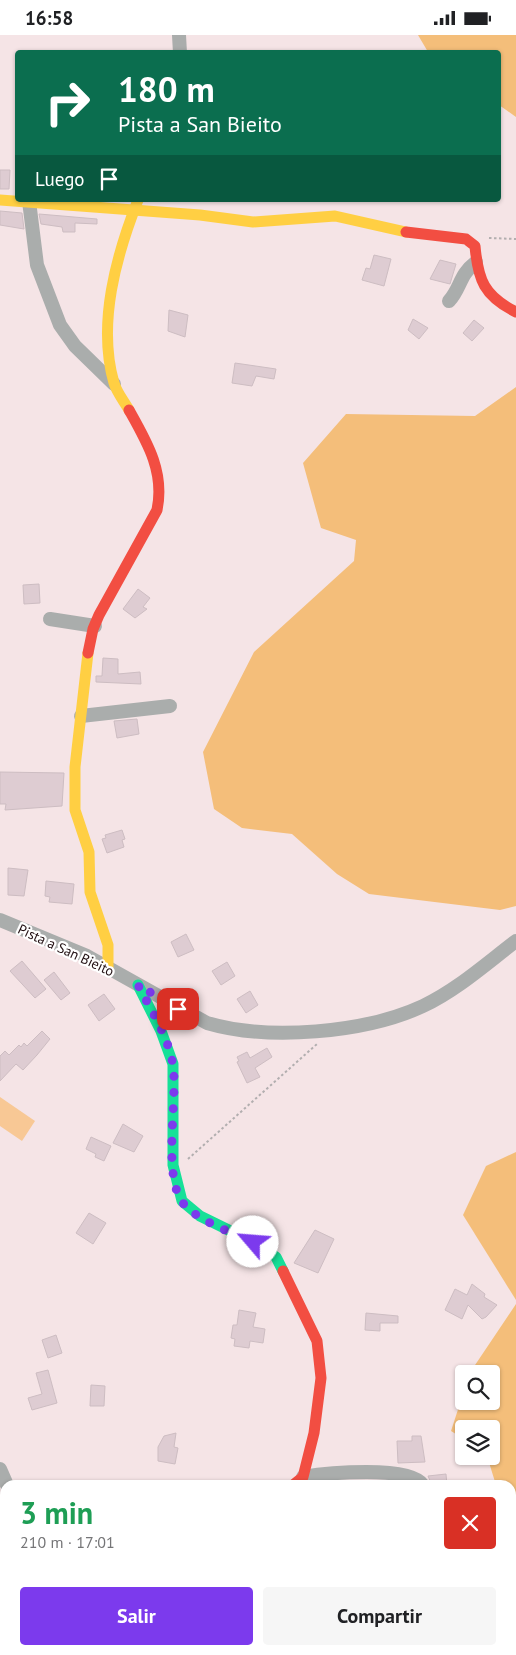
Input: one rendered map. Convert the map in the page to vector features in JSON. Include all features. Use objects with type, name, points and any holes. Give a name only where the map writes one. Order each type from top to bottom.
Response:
[{"type":"street","points":[[179,35],[180,50]]},
{"type":"street","points":[[0,200],[15,201]]},
{"type":"street","points":[[29,202],[37,265],[60,325],[75,346],[114,385],[156,464],[162,486],[158,510],[95,626],[85,665],[75,767],[75,810],[89,852],[90,892],[108,945],[108,967]]},
{"type":"street","points":[[56,202],[136,205],[253,222],[274,222],[335,216],[413,233],[466,239],[475,246],[476,262],[482,282],[491,298],[516,313]]},
{"type":"street","points":[[114,385],[109,323],[111,298],[117,259],[136,205]]},
{"type":"street","points":[[449,301],[455,295],[459,281],[476,262]]},
{"type":"street","points":[[50,619],[95,626]]},
{"type":"street","points":[[81,716],[170,706]]},
{"type":"street","name":"Pista a San Bieito","points":[[0,920],[87,956],[191,1016],[225,1028],[273,1033],[307,1032],[338,1028],[395,1015],[424,1005],[470,976],[516,941]]},
{"type":"street","points":[[138,985],[161,1031],[172,1064],[174,1173],[180,1198],[190,1210],[253,1242],[276,1257],[315,1335],[320,1352],[321,1378],[314,1433],[298,1480]]},
{"type":"street","points":[[308,1480],[380,1473],[417,1480]]},
{"type":"path","points":[[466,239],[516,239]]},
{"type":"path","points":[[174,1173],[276,1080],[338,1028]]},
{"type":"shaded area","points":[[418,35],[516,35],[516,117],[501,106],[501,50],[427,50]]},
{"type":"shaded area","points":[[516,387],[516,906],[500,910],[369,894],[337,874],[292,834],[242,828],[214,809],[203,752],[254,652],[354,561],[356,540],[321,528],[303,463],[346,414],[475,416]]},
{"type":"shaded area","points":[[0,1097],[35,1121],[22,1141],[0,1126]]},
{"type":"shaded area","points":[[516,1152],[516,1300],[463,1215],[486,1166]]},
{"type":"shaded area","points":[[516,1304],[516,1480],[494,1480],[490,1465],[500,1465],[500,1420],[455,1420],[455,1433],[451,1431],[458,1410],[500,1410],[500,1365],[475,1365]]},
{"type":"building","points":[[0,170],[10,170],[9,189],[0,189]]},
{"type":"building","points":[[0,211],[22,213],[24,229],[0,225]]},
{"type":"building","points":[[39,214],[97,219],[97,224],[75,223],[75,232],[63,232],[62,227],[41,224]]},
{"type":"building","points":[[374,255],[391,259],[384,286],[362,280],[366,268],[370,269]]},
{"type":"building","points":[[440,260],[456,264],[450,284],[430,279]]},
{"type":"building","points":[[169,310],[188,315],[185,337],[168,331]]},
{"type":"building","points":[[413,319],[428,328],[419,339],[408,330]]},
{"type":"building","points":[[474,320],[484,328],[472,341],[463,333]]},
{"type":"building","points":[[235,363],[276,369],[274,379],[256,376],[252,386],[232,383]]},
{"type":"building","points":[[39,584],[40,603],[24,604],[23,585]]},
{"type":"building","points":[[138,589],[150,598],[143,607],[147,609],[135,618],[123,609]]},
{"type":"building","points":[[103,658],[118,659],[118,674],[140,672],[141,684],[96,682],[96,676],[102,676]]},
{"type":"building","points":[[137,719],[139,734],[117,738],[114,721]]},
{"type":"building","points":[[0,772],[64,773],[62,806],[5,810],[6,804],[0,804]]},
{"type":"building","points":[[122,830],[125,839],[122,840],[124,847],[107,853],[102,839],[106,838],[105,835]]},
{"type":"building","points":[[8,868],[28,870],[24,896],[8,895]]},
{"type":"building","points":[[46,881],[74,884],[72,904],[49,902],[50,897],[45,896]]},
{"type":"building","points":[[186,934],[194,950],[178,957],[171,942]]},
{"type":"building","points":[[22,961],[46,989],[35,998],[10,971]]},
{"type":"building","points":[[227,962],[235,976],[221,985],[212,971]]},
{"type":"building","points":[[54,972],[70,993],[61,1000],[44,980]]},
{"type":"building","points":[[250,991],[258,1005],[246,1013],[237,999]]},
{"type":"building","points":[[104,994],[115,1009],[99,1021],[88,1005]]},
{"type":"building","points":[[42,1031],[50,1039],[37,1055],[23,1070],[16,1064],[0,1081],[0,1056],[5,1051],[9,1055],[19,1045],[21,1047],[24,1043],[27,1046]]},
{"type":"building","points":[[267,1048],[272,1057],[255,1068],[260,1077],[247,1083],[237,1062],[239,1061],[237,1057],[247,1052],[250,1058]]},
{"type":"building","points":[[123,1124],[143,1136],[134,1152],[113,1143]]},
{"type":"building","points":[[91,1137],[111,1146],[104,1161],[95,1157],[96,1154],[86,1149]]},
{"type":"building","points":[[89,1213],[106,1223],[93,1244],[76,1233]]},
{"type":"building","points":[[315,1230],[334,1239],[318,1273],[294,1263]]},
{"type":"building","points":[[472,1284],[485,1294],[484,1297],[497,1305],[486,1317],[482,1319],[468,1305],[462,1319],[445,1310],[455,1289],[467,1295]]},
{"type":"building","points":[[239,1310],[256,1313],[253,1327],[265,1329],[263,1343],[250,1341],[249,1348],[234,1346],[235,1339],[231,1338],[233,1325],[237,1325]]},
{"type":"building","points":[[366,1313],[398,1316],[398,1323],[380,1323],[380,1331],[365,1330]]},
{"type":"building","points":[[56,1335],[62,1353],[48,1358],[42,1340]]},
{"type":"building","points":[[48,1370],[57,1403],[32,1410],[28,1398],[42,1394],[36,1373]]},
{"type":"building","points":[[91,1385],[105,1386],[104,1406],[90,1406]]},
{"type":"building","points":[[176,1433],[174,1447],[178,1448],[175,1464],[158,1461],[158,1447],[164,1436]]},
{"type":"building","points":[[412,1436],[421,1436],[425,1462],[398,1463],[397,1441],[412,1441]]},
{"type":"building","points":[[446,1474],[447,1480],[430,1480],[428,1476]]},
{"type":"traffic: fast","points":[[138,985],[161,1031],[173,1064],[173,1165],[182,1201],[200,1216],[253,1242],[276,1257],[283,1271]]},
{"type":"traffic: slow","points":[[0,200],[15,201]]},
{"type":"traffic: slow","points":[[27,202],[200,215],[253,222],[335,216],[406,232]]},
{"type":"traffic: slow","points":[[129,410],[114,383],[107,337],[111,290],[116,267],[137,202]]},
{"type":"traffic: slow","points":[[88,653],[75,767],[75,810],[89,852],[90,892],[108,945],[108,967]]},
{"type":"traffic: jam","points":[[406,232],[466,239],[475,246],[478,268],[485,286],[497,300],[516,312]]},
{"type":"traffic: jam","points":[[88,653],[93,629],[99,615],[157,510],[159,483],[153,458],[129,410]]},
{"type":"traffic: jam","points":[[283,1271],[317,1341],[321,1378],[314,1433],[303,1477],[299,1480]]},
{"type":"route","points":[[178,1009],[138,985],[161,1031],[172,1064],[174,1077],[173,1152],[177,1188],[184,1205],[190,1210],[253,1242]]}]
